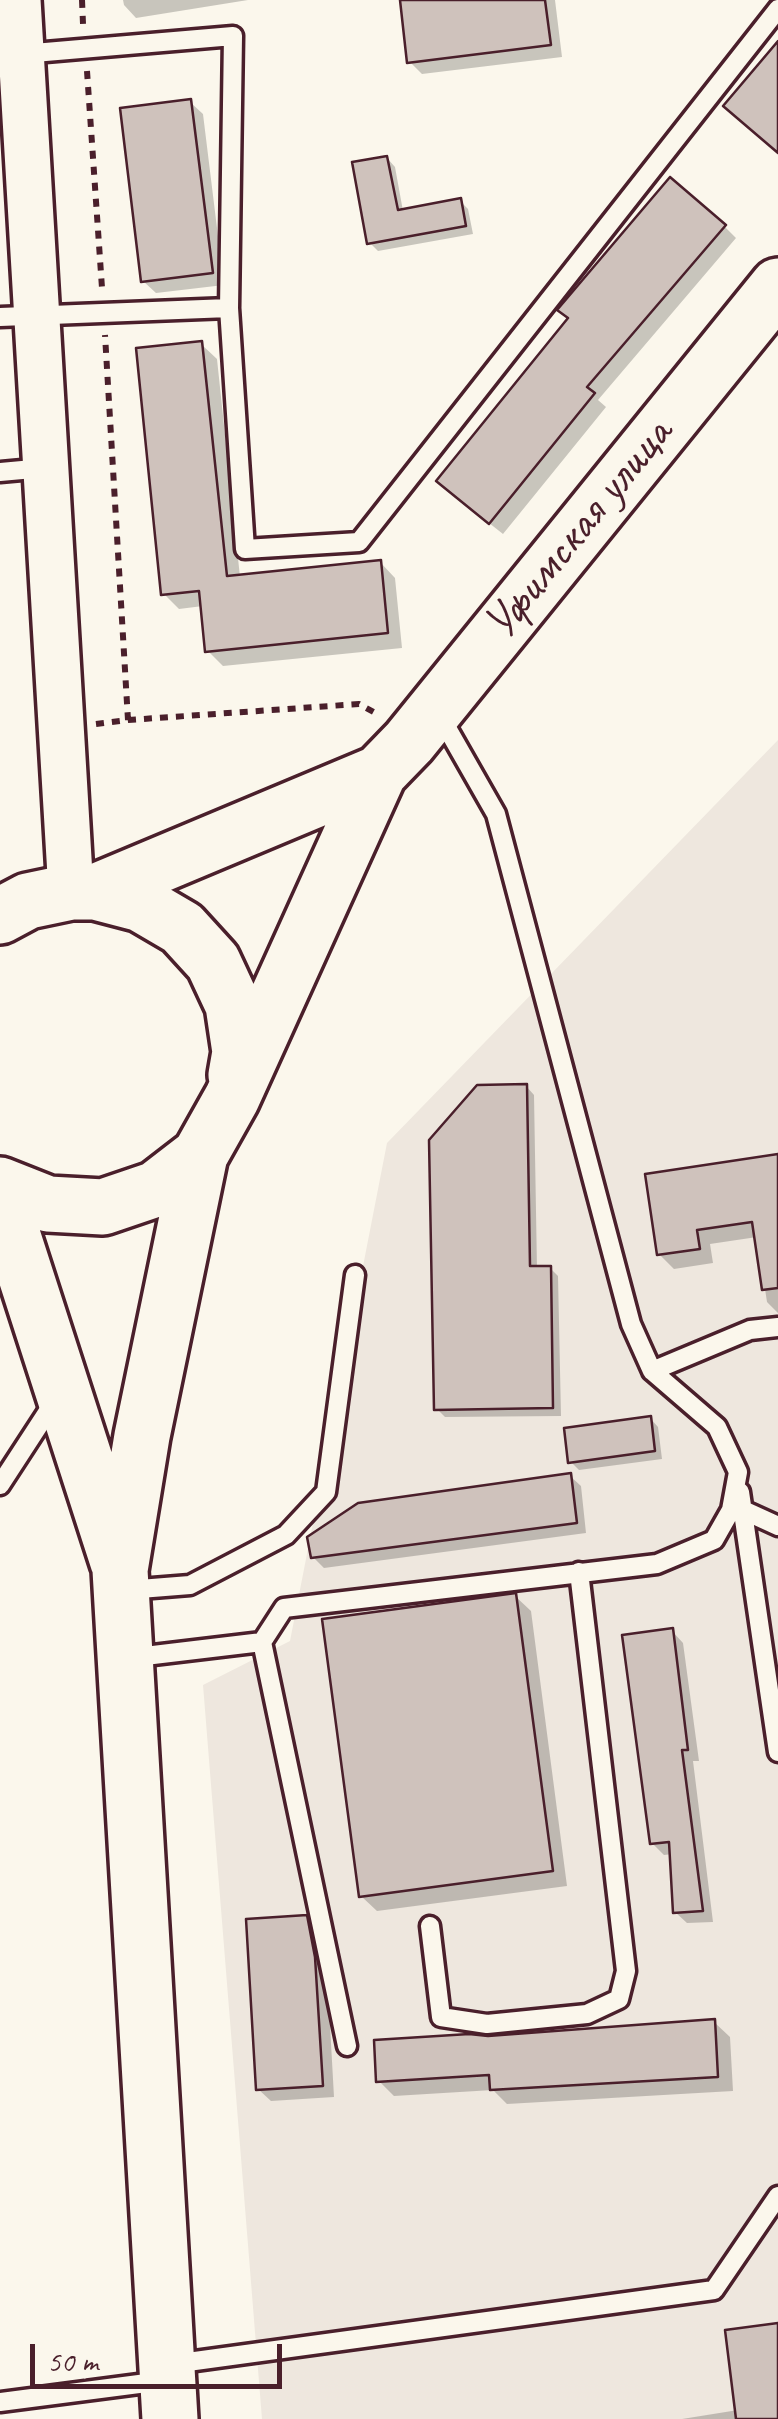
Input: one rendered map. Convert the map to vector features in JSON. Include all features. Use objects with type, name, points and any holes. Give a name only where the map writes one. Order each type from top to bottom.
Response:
[{"type":"main road","name":"Уфимская улица","points":[[379,773],[778,286]]},
{"type":"main road","points":[[39,900],[379,773]]},
{"type":"main road","points":[[172,2398],[121,1580],[142,1436],[200,1155],[232,1098],[379,773]]},
{"type":"main road","points":[[39,900],[142,904],[182,928],[213,962],[234,1005],[240,1052],[232,1098]]},
{"type":"main road","points":[[0,1185],[48,1204],[103,1207],[156,1190],[200,1155]]},
{"type":"main road","points":[[0,1196],[121,1580]]},
{"type":"street","points":[[18,0],[18,316],[46,468],[39,900]]},
{"type":"lane","points":[[21,54],[233,36],[230,308],[245,549],[360,542],[778,9]]},
{"type":"lane","points":[[18,316],[230,308]]},
{"type":"lane","points":[[0,472],[46,468]]},
{"type":"lane","points":[[435,708],[496,814],[631,1324],[652,1372],[717,1428],[738,1472],[778,1752]]},
{"type":"lane","points":[[121,1580],[190,1585],[286,1535],[326,1492],[355,1276]]},
{"type":"lane","points":[[652,1372],[750,1330],[778,1327]]},
{"type":"lane","points":[[0,1486],[62,1388]]},
{"type":"lane","points":[[347,2046],[262,1642],[284,1608],[657,1564],[714,1540],[731,1510],[738,1472]]},
{"type":"lane","points":[[743,1510],[778,1526]]},
{"type":"lane","points":[[430,1926],[440,2017],[486,2024],[553,2018],[586,2014],[618,1999],[626,1971],[579,1572]]},
{"type":"lane","points":[[126,1658],[262,1642]]},
{"type":"lane","points":[[0,2402],[172,2398],[714,2290],[778,2196]]},
{"type":"path","points":[[82,0],[128,720]]},
{"type":"path","points":[[95,724],[359,704],[380,715]]},
{"type":"shaded area","points":[[778,740],[778,2419],[262,2419],[203,1685],[290,1641],[387,1143]]},
{"type":"building","points":[[400,0],[545,0],[551,45],[407,63]]},
{"type":"building","points":[[778,41],[778,153],[723,106]]},
{"type":"building","points":[[191,99],[213,273],[141,282],[120,108]]},
{"type":"building","points":[[387,156],[398,210],[461,198],[466,226],[367,244],[352,162]]},
{"type":"building","points":[[670,177],[726,225],[587,387],[595,393],[489,524],[436,481],[568,318],[557,310]]},
{"type":"building","points":[[202,341],[227,576],[381,560],[388,633],[205,652],[199,591],[161,595],[136,348]]},
{"type":"building","points":[[527,1084],[530,1266],[551,1266],[553,1408],[434,1410],[429,1140],[477,1085]]},
{"type":"building","points":[[778,1154],[778,1288],[762,1290],[752,1222],[697,1230],[700,1249],[657,1255],[645,1174]]},
{"type":"building","points":[[651,1416],[655,1451],[568,1463],[564,1428]]},
{"type":"building","points":[[571,1473],[577,1523],[311,1558],[307,1537],[358,1503]]},
{"type":"building","points":[[516,1593],[553,1871],[359,1897],[322,1619]]},
{"type":"building","points":[[673,1628],[688,1750],[682,1750],[703,1911],[673,1913],[669,1842],[650,1844],[622,1635]]},
{"type":"building","points":[[307,1915],[315,1957],[323,2086],[256,2090],[246,1919]]},
{"type":"building","points":[[715,2019],[718,2077],[490,2090],[489,2075],[376,2082],[374,2040],[488,2036]]},
{"type":"building","points":[[778,2323],[778,2419],[736,2419],[725,2330]]}]
